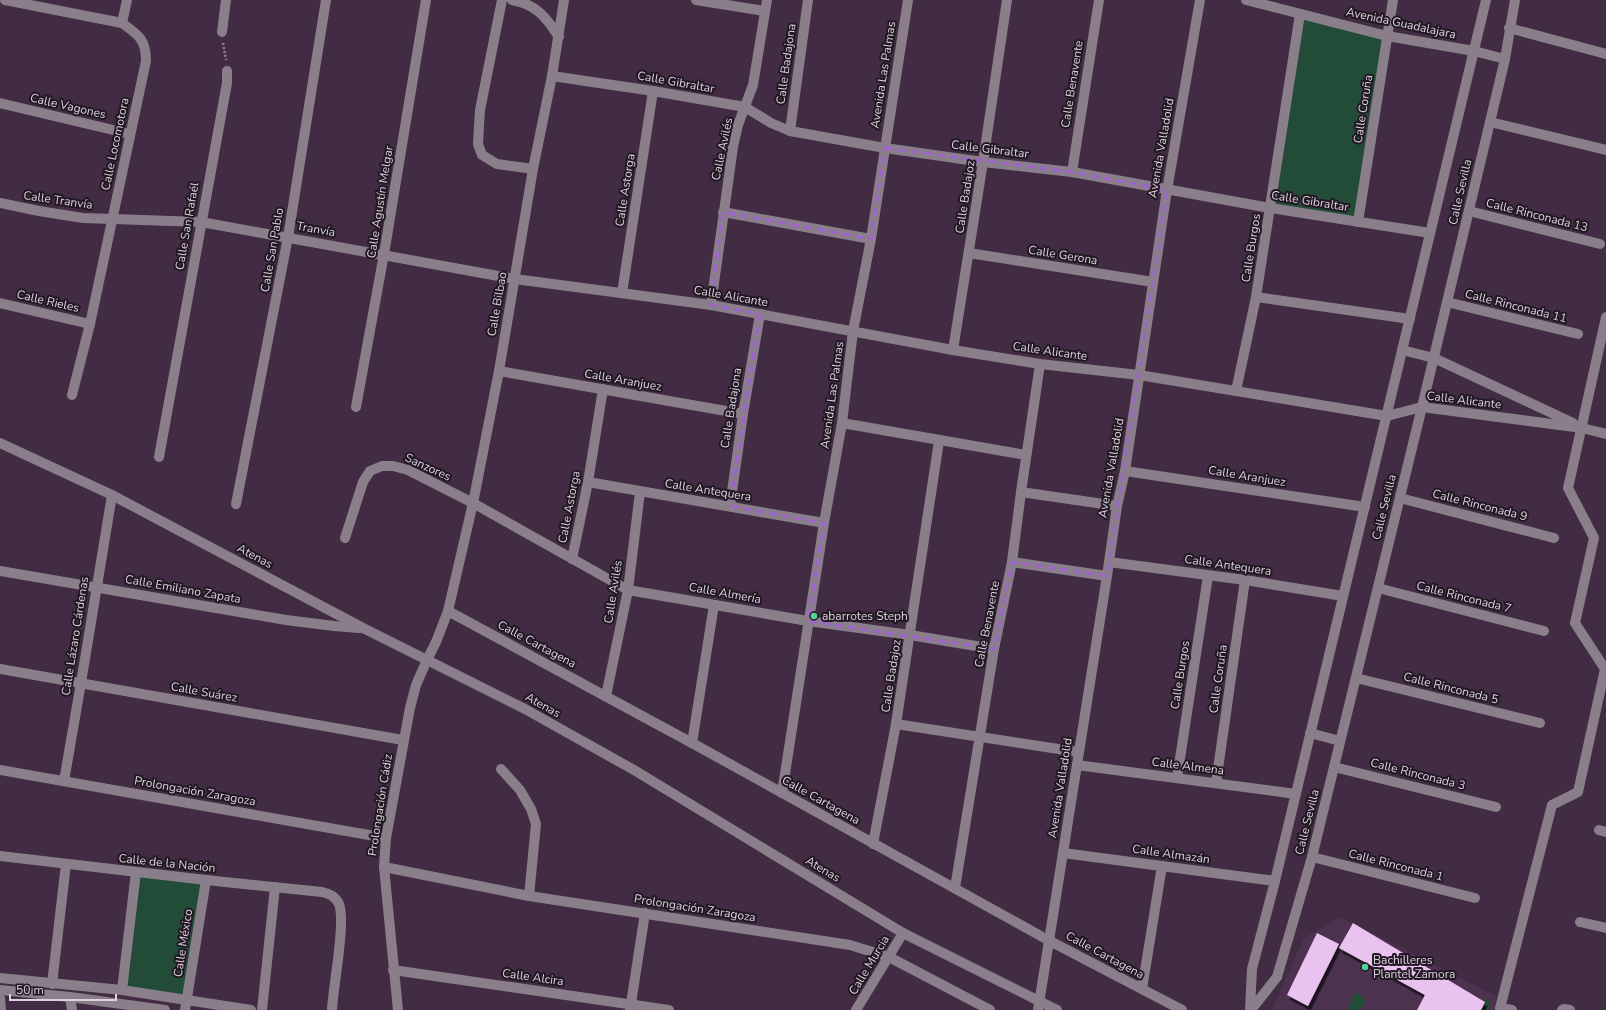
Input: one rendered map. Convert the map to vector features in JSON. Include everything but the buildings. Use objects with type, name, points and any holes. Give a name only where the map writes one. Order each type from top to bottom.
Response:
[{"type":"street","name":"Calle Locomotora","points":[[5,0],[35,3],[122,23],[136,33],[143,41],[146,50],[146,61],[90,324],[72,395]]},
{"type":"street","points":[[122,23],[127,0]]},
{"type":"street","points":[[222,32],[226,0]]},
{"type":"street","name":"Calle San Pablo","points":[[236,504],[288,237],[326,0]]},
{"type":"street","name":"Calle Agustín Melgar","points":[[356,407],[384,254],[426,0]]},
{"type":"street","points":[[502,0],[480,110],[478,144],[482,155],[497,164],[533,169]]},
{"type":"street","points":[[512,0],[527,1],[547,19],[559,37]]},
{"type":"street","name":"Calle Bilbao","points":[[448,611],[473,503],[499,372],[533,169],[552,76],[564,0]]},
{"type":"street","points":[[696,0],[765,11]]},
{"type":"street","name":"Calle Avilés","points":[[711,305],[733,147],[753,85],[767,0]]},
{"type":"street","name":"Calle Badajona","points":[[790,131],[808,0]]},
{"type":"street","name":"Avenida Las Palmas","points":[[782,793],[808,621],[842,424],[853,331],[871,239],[908,0]]},
{"type":"street","name":"Calle Badajoz","points":[[953,350],[1007,0]]},
{"type":"street","name":"Calle Benavente","points":[[1072,172],[1099,0]]},
{"type":"street","name":"Avenida Valladolid","points":[[1038,1005],[1078,766],[1078,752],[1117,506],[1125,471],[1167,190],[1200,0]]},
{"type":"street","name":"Avenida Guadalajara","points":[[1246,0],[1387,36],[1474,51],[1505,59]]},
{"type":"street","name":"Calle Coruña","points":[[1358,222],[1393,0]]},
{"type":"street","name":"Calle Sevilla","points":[[1250,1010],[1252,969],[1275,881],[1486,0]]},
{"type":"street","name":"Calle Sevilla","points":[[1250,1010],[1277,977],[1312,857],[1469,211],[1505,59],[1509,28],[1515,0]]},
{"type":"street","name":"Calle Burgos","points":[[1236,391],[1256,296],[1300,14]]},
{"type":"street","points":[[1509,28],[1606,54]]},
{"type":"street","name":"Calle San Rafaél","points":[[158,457],[227,71]]},
{"type":"street","name":"Calle Gibraltar","points":[[552,76],[652,91],[745,108],[771,123],[790,131],[885,148],[983,162],[1072,172],[1270,208],[1430,233]]},
{"type":"street","name":"Calle Astorga","points":[[622,294],[652,91]]},
{"type":"street","name":"Calle Vagones","points":[[0,103],[130,134]]},
{"type":"street","points":[[1490,122],[1606,150]]},
{"type":"street","name":"Calle Tranvía","points":[[0,203],[83,218],[112,220]]},
{"type":"street","name":"Calle Rinconada 13","points":[[1469,211],[1600,244]]},
{"type":"street","points":[[723,212],[871,239]]},
{"type":"street","name":"Tranvía","points":[[112,220],[201,222],[384,254],[515,279]]},
{"type":"street","name":"Calle Gerona","points":[[969,253],[1153,282]]},
{"type":"street","name":"Calle Alicante","points":[[515,279],[711,305],[953,350],[1040,364],[1139,375],[1387,416],[1422,407],[1582,428],[1606,434]]},
{"type":"street","points":[[1256,296],[1410,319]]},
{"type":"street","name":"Calle Rinconada 11","points":[[1447,302],[1578,334]]},
{"type":"street","name":"Calle Rieles","points":[[0,303],[90,324]]},
{"type":"street","name":"Calle Badajona","points":[[730,506],[743,414],[760,314]]},
{"type":"street","points":[[1512,1010],[1500,1008],[1552,805],[1578,792],[1604,669],[1576,623],[1594,538],[1568,488],[1606,317]]},
{"type":"street","name":"Calle Alicante","points":[[1402,350],[1434,358],[1582,428]]},
{"type":"street","name":"Calle Benavente","points":[[955,888],[994,649],[1012,562],[1040,364]]},
{"type":"street","name":"Calle Aranjuez","points":[[499,372],[743,414]]},
{"type":"street","name":"Calle Astorga","points":[[572,559],[588,482],[603,389]]},
{"type":"street","points":[[842,424],[1026,455]]},
{"type":"street","name":"Calle Badajoz","points":[[873,844],[896,724],[939,441]]},
{"type":"street","name":"Atenas","points":[[1,446],[112,495],[363,628],[478,684],[634,770],[903,932],[1038,1005],[1057,1010]]},
{"type":"street","name":"Sanzores","points":[[345,538],[363,482],[370,471],[382,466],[394,466],[408,470],[473,503]]},
{"type":"street","name":"Calle Aranjuez","points":[[1125,471],[1365,507]]},
{"type":"street","name":"Calle Antequera","points":[[588,482],[824,523]]},
{"type":"street","name":"Calle Avilés","points":[[606,696],[628,590],[640,492]]},
{"type":"street","points":[[1021,492],[1117,506]]},
{"type":"street","name":"Calle Lázaro Cárdenas","points":[[64,781],[82,684],[96,588],[112,495]]},
{"type":"street","name":"Calle Rinconada 9","points":[[1400,498],[1554,538]]},
{"type":"street","name":"Calle Almería","points":[[473,503],[628,590],[808,621],[910,634],[994,649]]},
{"type":"street","points":[[1012,562],[1107,576]]},
{"type":"street","name":"Calle Antequera","points":[[1109,562],[1245,580],[1343,596]]},
{"type":"street","name":"Calle Emiliano Zapata","points":[[0,571],[286,620],[363,628]]},
{"type":"street","name":"Calle Burgos","points":[[1177,778],[1208,576]]},
{"type":"street","name":"Calle Coruña","points":[[1216,783],[1245,580]]},
{"type":"street","name":"Calle Rinconada 7","points":[[1378,588],[1544,631]]},
{"type":"street","points":[[692,743],[714,605]]},
{"type":"street","name":"Prolongación Cádiz","points":[[398,1010],[384,867],[386,838],[403,740],[416,685],[436,642],[448,611]]},
{"type":"street","name":"Calle Cartagena","points":[[448,611],[692,743],[1048,940],[1182,1010]]},
{"type":"street","name":"Calle Suárez","points":[[0,669],[403,740]]},
{"type":"street","name":"Calle Rinconada 5","points":[[1356,678],[1540,723]]},
{"type":"street","points":[[896,724],[1078,752]]},
{"type":"street","points":[[1310,733],[1340,741]]},
{"type":"street","name":"Calle Almena","points":[[1078,766],[1296,794]]},
{"type":"street","name":"Calle Rinconada 3","points":[[1334,767],[1496,807]]},
{"type":"street","points":[[501,769],[520,790],[531,809],[536,824],[529,896]]},
{"type":"street","name":"Prolongación Zaragoza","points":[[0,770],[386,838]]},
{"type":"street","name":"Calle Almazán","points":[[1063,853],[1275,881]]},
{"type":"street","name":"Calle de la Nación","points":[[0,856],[330,894],[335,898],[340,909],[340,930],[332,1010]]},
{"type":"street","name":"Calle Rinconada 1","points":[[1312,857],[1475,898]]},
{"type":"street","points":[[52,984],[66,864]]},
{"type":"street","points":[[1142,989],[1162,866]]},
{"type":"street","name":"Prolongación Zaragoza","points":[[384,867],[529,896],[850,945],[889,957],[990,1010]]},
{"type":"street","points":[[122,990],[136,872]]},
{"type":"street","name":"Calle México","points":[[186,1005],[206,880]]},
{"type":"street","points":[[262,1010],[275,887]]},
{"type":"street","points":[[630,1007],[645,913]]},
{"type":"street","points":[[1580,922],[1606,928]]},
{"type":"street","name":"Calle Murcia","points":[[856,1010],[903,932]]},
{"type":"street","name":"Calle Alcira","points":[[393,970],[630,1007],[669,1010]]},
{"type":"street","points":[[0,978],[122,990],[186,1005],[251,1010]]},
{"type":"street","points":[[0,990],[70,997],[144,1009],[165,1010]]},
{"type":"street","points":[[70,997],[72,1010]]},
{"type":"street","points":[[0,998],[1,1010]]},
{"type":"path","points":[[222,32],[227,71]]},
{"type":"highlighted area","points":[[885,148],[1072,172],[1167,190],[1107,576],[1012,562],[994,649],[808,621],[824,523],[730,506],[760,314],[711,305],[723,212],[871,239]]},
{"type":"shaded area","name":"Bachilleres Plantel Zamora","points":[[1340,917],[1496,996],[1495,1010],[1272,1010],[1304,938]]},
{"type":"green space","points":[[1300,14],[1387,36],[1358,222],[1270,208]]},
{"type":"green space","points":[[136,872],[206,880],[187,1001],[122,990]]},
{"type":"green space","points":[[1355,992],[1366,1000],[1360,1010],[1347,1010]]},
{"type":"green space","points":[[1486,998],[1490,1000],[1489,1010],[1481,1010],[1485,1002]]},
{"type":"place","name":"abarrotes Steph","points":[[814,616]]},
{"type":"place","name":"Bachilleres Plantel Zamora","points":[[1365,967]]}]
